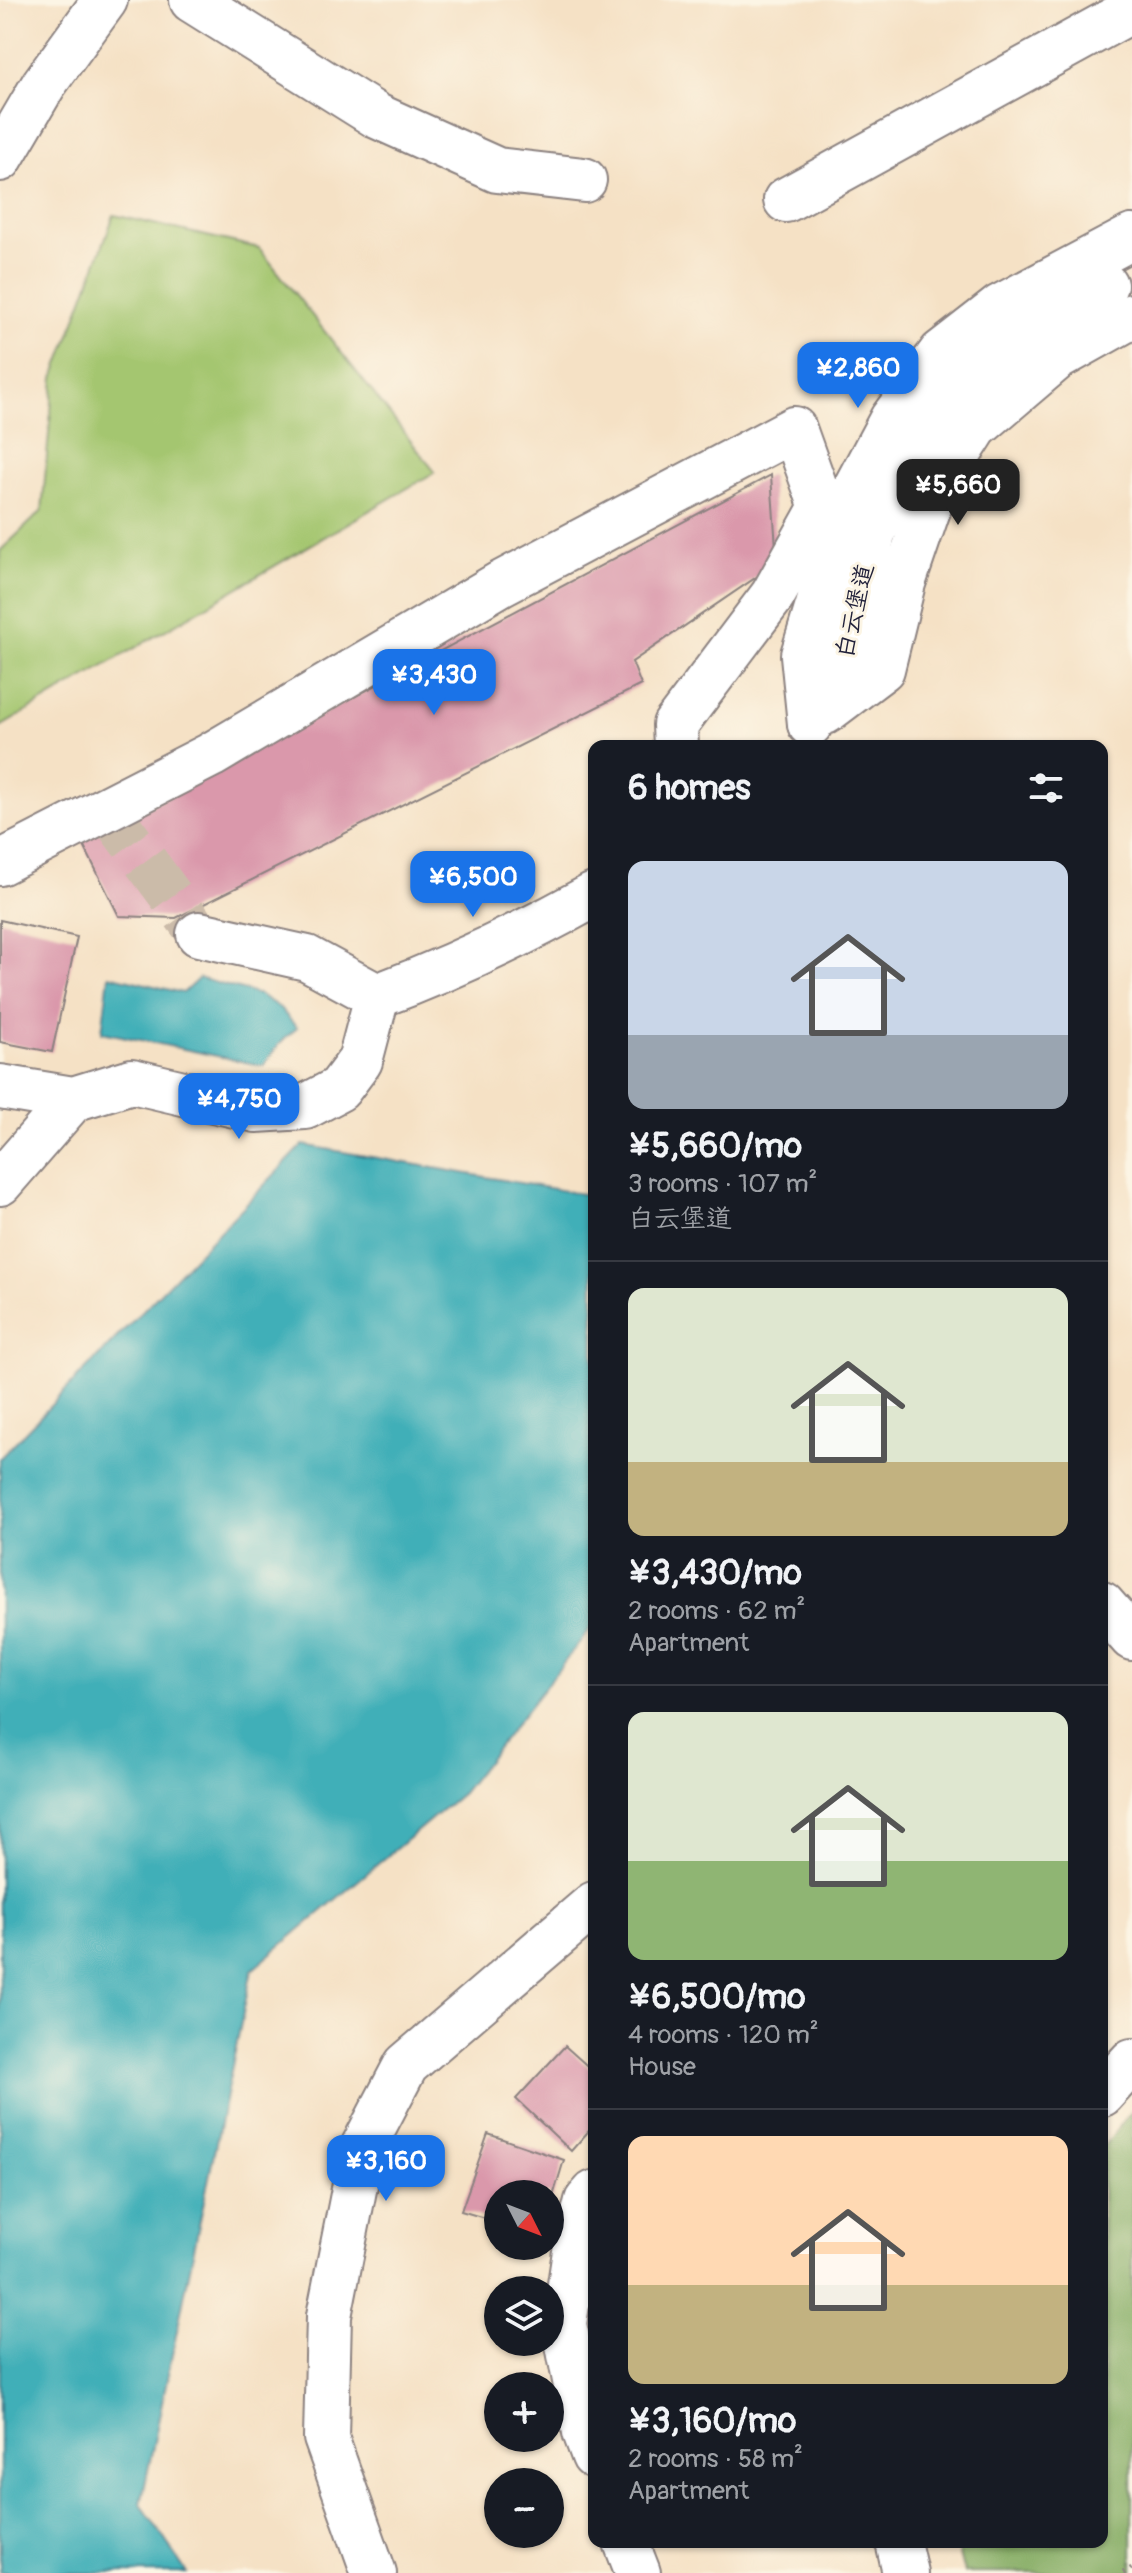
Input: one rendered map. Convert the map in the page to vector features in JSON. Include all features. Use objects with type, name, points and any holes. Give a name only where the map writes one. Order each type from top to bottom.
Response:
[{"type":"street","points":[[0,159],[44,84],[105,0]]},
{"type":"street","points":[[192,0],[377,116],[497,170],[584,180]]},
{"type":"street","points":[[786,200],[1132,10]]},
{"type":"street","points":[[800,735],[803,655],[852,494],[892,419],[941,353],[1000,307],[1132,237]]},
{"type":"street","name":"白云堡道","points":[[800,735],[845,664],[873,533],[903,474],[940,415],[978,372],[1023,330],[1132,271]]},
{"type":"street","points":[[800,735],[882,669],[903,583],[933,495],[976,427],[1057,358],[1132,316]]},
{"type":"street","points":[[0,863],[211,755],[500,584],[794,429],[822,507],[773,595],[675,725],[676,740]]},
{"type":"street","points":[[199,934],[307,958],[377,996],[444,971],[588,898]]},
{"type":"street","points":[[0,1087],[73,1099],[132,1081],[256,1110],[305,1107],[339,1089],[360,1061],[377,996]]},
{"type":"street","points":[[0,1183],[73,1099]]},
{"type":"street","points":[[1108,1611],[1132,1638]]},
{"type":"street","points":[[374,2573],[326,2438],[329,2316],[362,2149],[406,2065],[588,1909]]},
{"type":"street","points":[[1108,2087],[1132,2061]]},
{"type":"street","points":[[588,2200],[576,2245],[564,2324],[588,2440]]},
{"type":"street","points":[[628,2548],[638,2573]]},
{"type":"street","points":[[899,2548],[905,2573]]},
{"type":"path","points":[[1123,2573],[1132,2568]]},
{"type":"green space","points":[[114,215],[259,248],[435,472],[0,727],[0,551],[42,511],[54,378]]},
{"type":"green space","points":[[1132,2111],[1132,2573],[964,2573],[958,2548],[1108,2548],[1108,2141]]},
{"type":"water","points":[[109,975],[183,993],[199,978],[260,995],[280,1008],[297,1028],[278,1045],[264,1066],[102,1032]]},
{"type":"water","points":[[303,1145],[588,1195],[588,1632],[462,1793],[252,1970],[141,2504],[187,2573],[0,2573],[0,1458]]},
{"type":"building","points":[[771,475],[777,563],[632,662],[641,685],[176,918],[119,916],[82,842]]},
{"type":"building","points":[[0,920],[77,937],[52,1052],[0,1042]]},
{"type":"building","points":[[565,2046],[588,2067],[588,2132],[571,2151],[516,2099]]},
{"type":"building","points":[[488,2134],[564,2160],[558,2180],[484,2180],[484,2218],[461,2211]]},
{"type":"tunnel","points":[[106,808],[199,934]]}]
